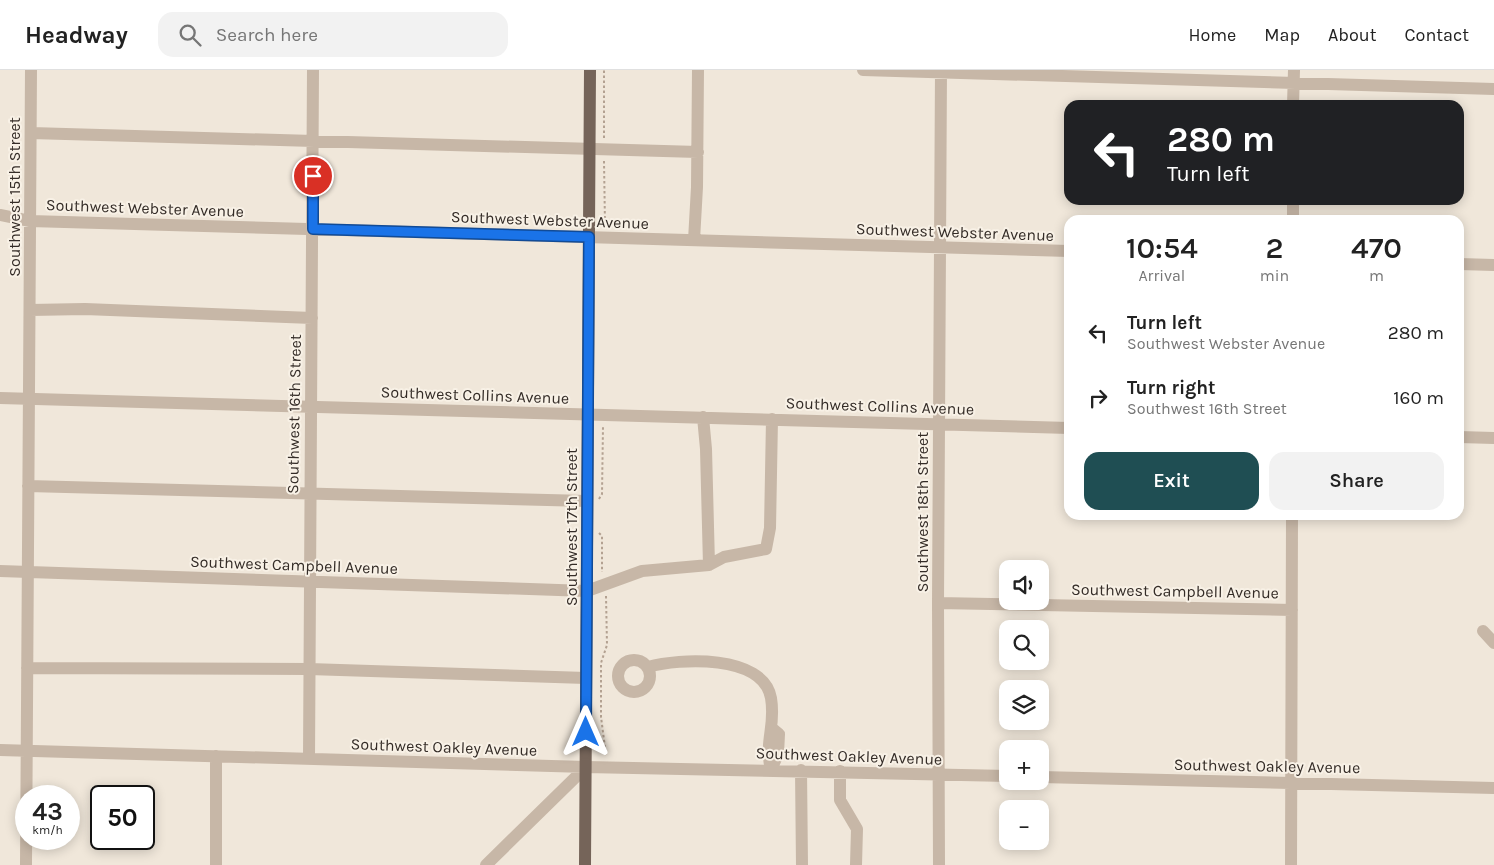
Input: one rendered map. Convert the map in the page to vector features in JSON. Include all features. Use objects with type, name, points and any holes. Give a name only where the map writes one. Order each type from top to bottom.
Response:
[{"type":"main road","name":"Southwest 17th Street","points":[[585,865],[590,70]]},
{"type":"street","name":"Southwest 15th Street","points":[[26,865],[31,70]]},
{"type":"street","name":"Southwest 16th Street","points":[[308,759],[313,70]]},
{"type":"street","points":[[694,240],[698,152],[698,70]]},
{"type":"street","points":[[862,70],[1294,76],[1494,89]]},
{"type":"street","name":"Southwest 18th Street","points":[[939,865],[938,603],[941,71]]},
{"type":"street","points":[[1294,76],[1294,100]]},
{"type":"street","points":[[31,133],[698,152]]},
{"type":"street","name":"Southwest Webster Avenue","points":[[0,215],[30,221],[1064,252]]},
{"type":"street","points":[[1464,264],[1494,265]]},
{"type":"street","points":[[30,310],[85,310],[312,318]]},
{"type":"street","name":"Southwest Collins Avenue","points":[[0,398],[1064,428]]},
{"type":"street","points":[[703,417],[706,450],[709,565]]},
{"type":"street","points":[[587,591],[642,571],[709,565],[724,558],[766,549],[770,528],[772,419]]},
{"type":"street","points":[[1464,437],[1494,438]]},
{"type":"street","points":[[28,486],[587,502]]},
{"type":"street","points":[[1291,865],[1292,520]]},
{"type":"street","name":"Southwest Campbell Avenue","points":[[0,571],[587,591]]},
{"type":"street","name":"Southwest Campbell Avenue","points":[[938,603],[1292,610]]},
{"type":"street","points":[[1483,631],[1494,643]]},
{"type":"street","points":[[648,667],[664,663],[728,663],[749,669],[771,695],[773,729],[779,734],[778,754],[771,770]]},
{"type":"street","points":[[27,668],[309,669],[586,678]]},
{"type":"street","name":"Southwest Oakley Avenue","points":[[0,750],[586,767],[801,770],[999,776]]},
{"type":"street","points":[[216,756],[216,865]]},
{"type":"street","points":[[486,865],[586,767]]},
{"type":"street","points":[[801,770],[802,865]]},
{"type":"street","points":[[840,771],[840,800],[857,829],[856,865]]},
{"type":"street","name":"Southwest Oakley Avenue","points":[[1049,777],[1494,788]]},
{"type":"route","points":[[313,176],[313,229],[589,237],[586,732]]}]
